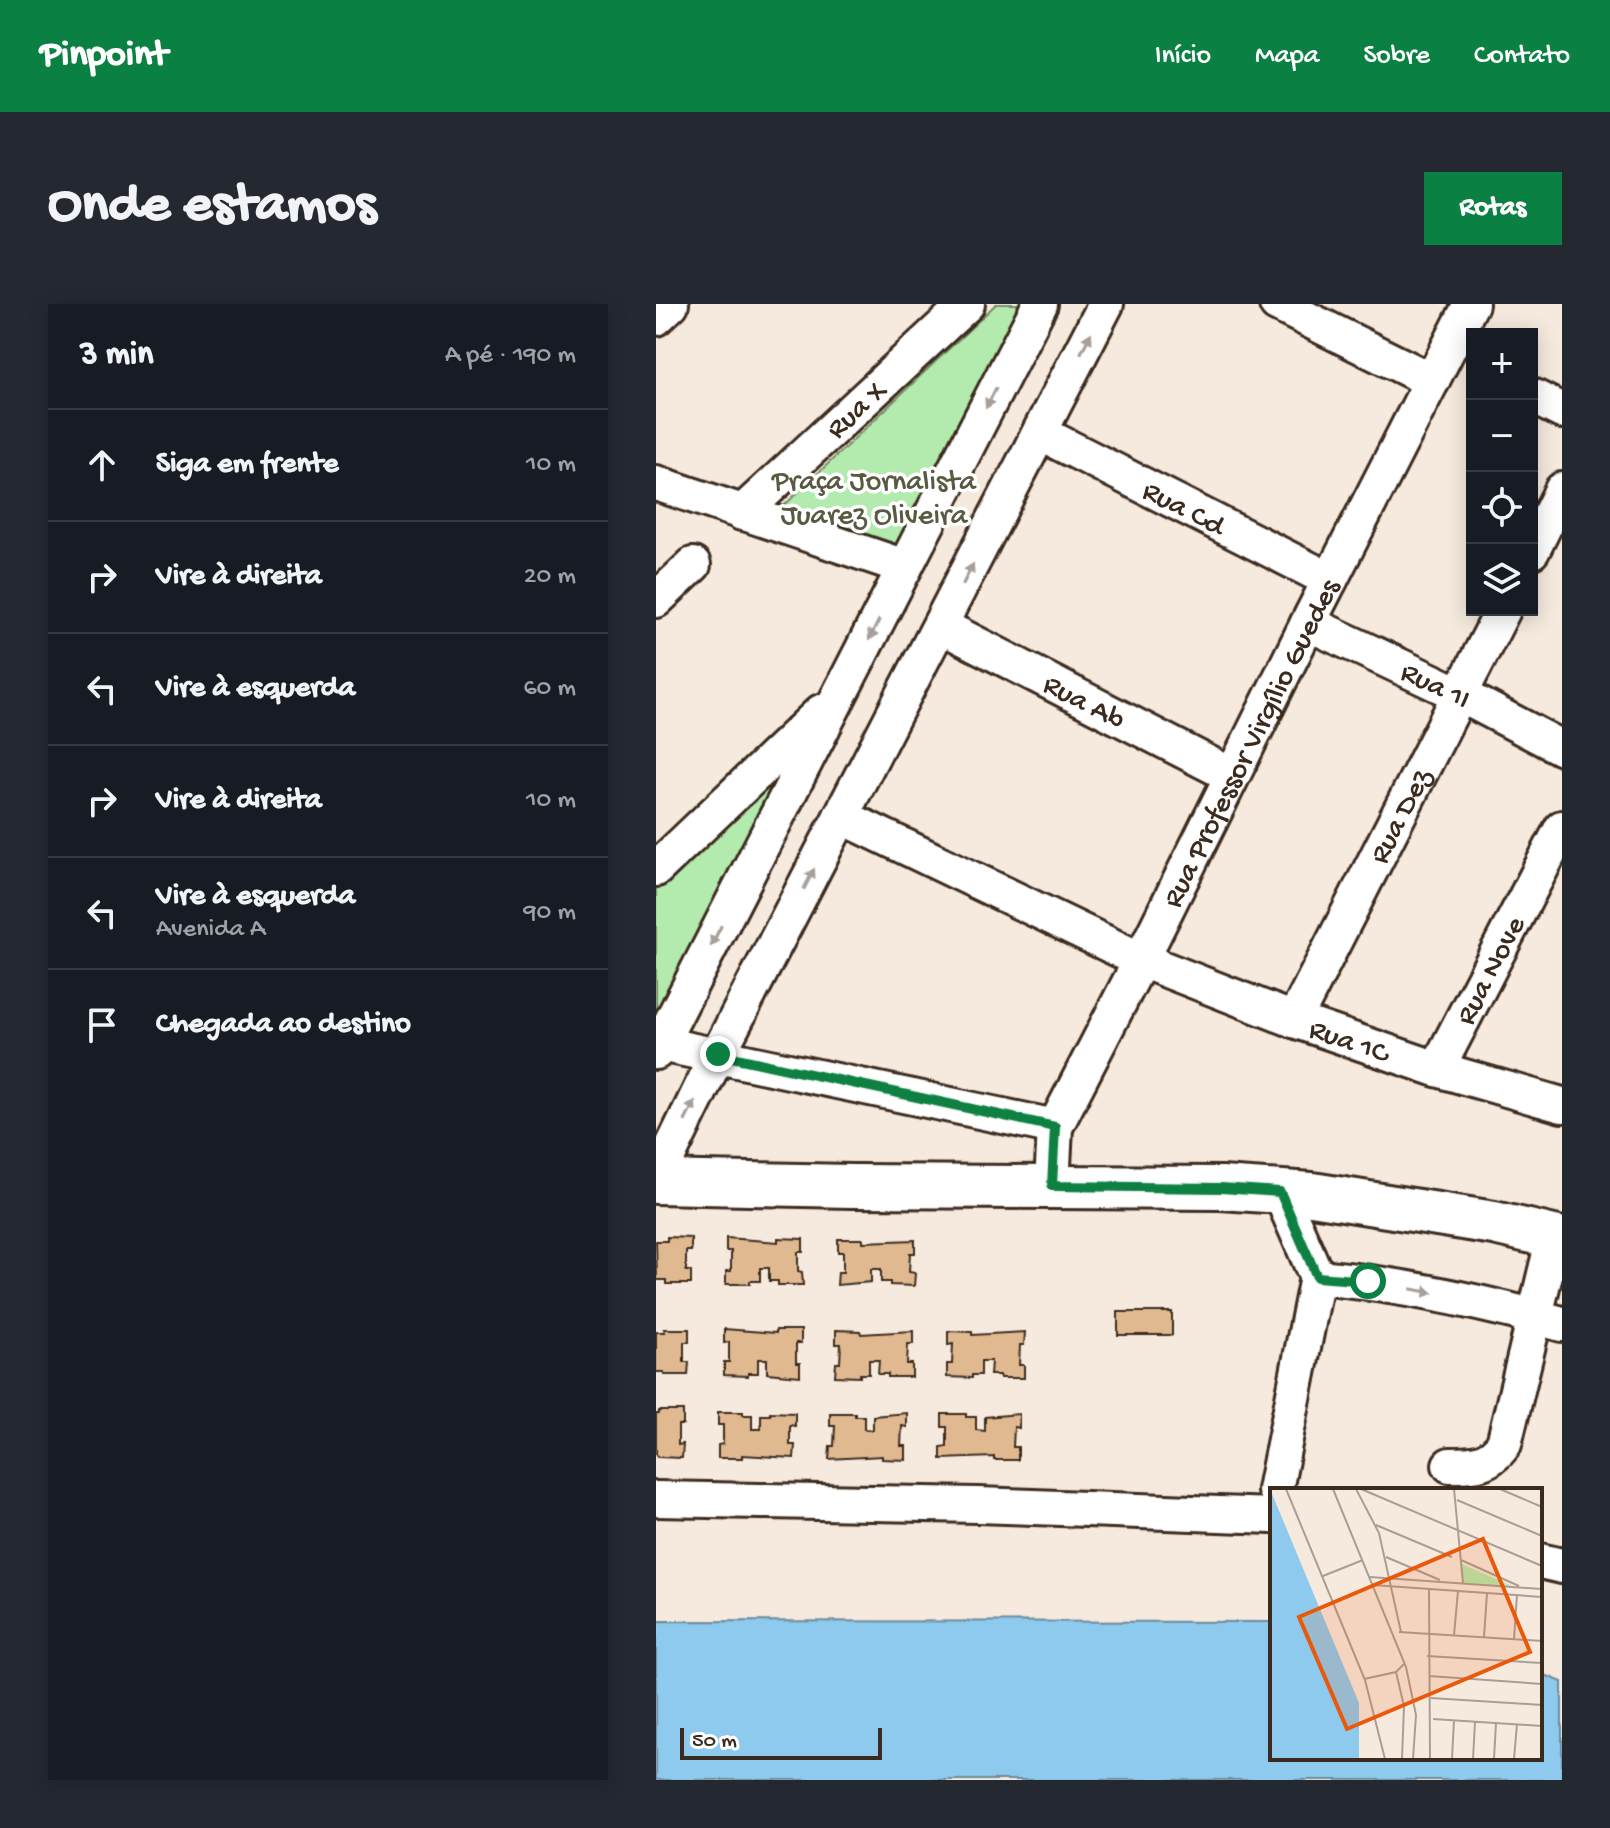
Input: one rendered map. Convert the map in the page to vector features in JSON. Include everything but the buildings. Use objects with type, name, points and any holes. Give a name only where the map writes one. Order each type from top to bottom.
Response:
[{"type":"main road","points":[[656,1182],[1221,1188],[1312,1194],[1494,1223],[1558,1238]]},
{"type":"street","points":[[656,318],[671,304]]},
{"type":"street","name":"Rua X","points":[[742,513],[967,304]]},
{"type":"street","points":[[1040,304],[658,1046],[718,1054],[1055,1127]]},
{"type":"street","points":[[656,1182],[718,1054],[1106,304]]},
{"type":"street","points":[[1277,304],[1450,367]]},
{"type":"street","name":"Rua Professor Virgílio Guedes","points":[[1052,1186],[1055,1127],[1330,580],[1450,367],[1471,304]]},
{"type":"street","points":[[1538,399],[1562,411]]},
{"type":"street","name":"Rua Cd","points":[[1040,433],[1330,580]]},
{"type":"street","points":[[656,483],[905,567]]},
{"type":"street","points":[[1535,544],[1562,490]]},
{"type":"street","points":[[656,600],[693,565]]},
{"type":"street","name":"Rua Dez","points":[[1294,1020],[1500,616]]},
{"type":"street","name":"Rua 1I","points":[[1308,623],[1461,695],[1562,748]]},
{"type":"street","name":"Rua Ab","points":[[941,626],[1231,775]]},
{"type":"street","points":[[656,869],[842,692]]},
{"type":"street","name":"Rua 1C","points":[[841,816],[1141,960],[1294,1020],[1437,1069],[1562,1105]]},
{"type":"street","name":"Rua Nove","points":[[1437,1069],[1562,828]]},
{"type":"street","points":[[1276,1488],[1317,1277],[1280,1192]]},
{"type":"street","points":[[1450,1465],[1481,1464],[1495,1457],[1504,1444],[1548,1320],[1558,1238]]},
{"type":"street","points":[[1317,1277],[1368,1281],[1548,1320]]},
{"type":"street","points":[[656,1499],[1270,1507]]},
{"type":"street","points":[[1542,1561],[1562,1566]]},
{"type":"green space","name":"Praça Jornalista Juarez Oliveira","points":[[996,304],[1037,304],[901,563],[771,518]]},
{"type":"green space","points":[[813,735],[656,1029],[656,884]]},
{"type":"water","points":[[656,1621],[1270,1622],[1270,1760],[1542,1760],[1542,1674],[1562,1682],[1562,1780],[656,1780]]},
{"type":"route","points":[[718,1054],[1055,1127],[1052,1186],[1221,1188],[1280,1192],[1317,1277],[1368,1281]]}]
